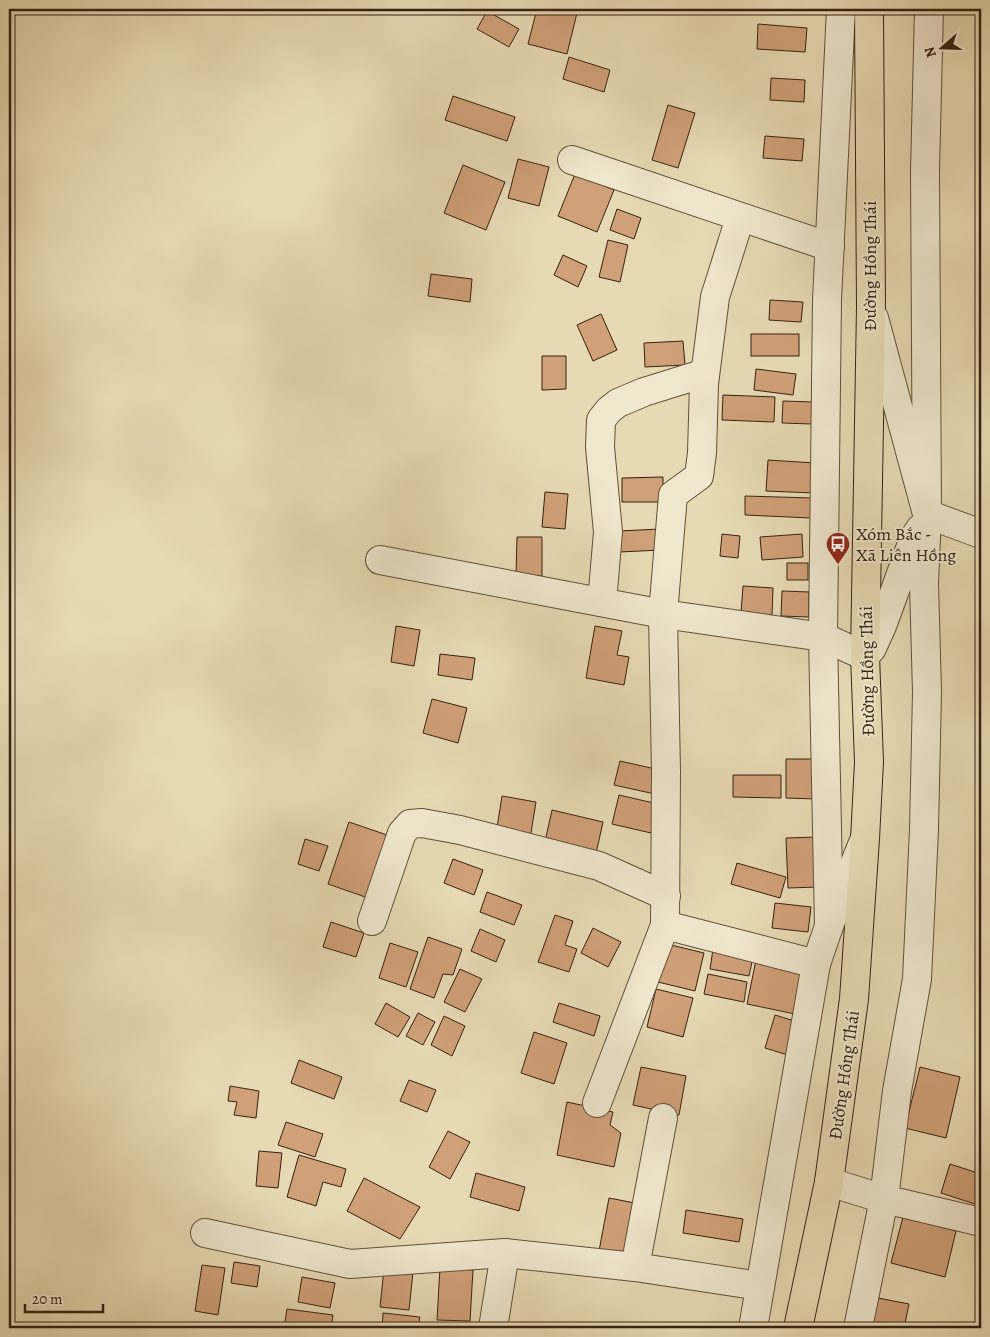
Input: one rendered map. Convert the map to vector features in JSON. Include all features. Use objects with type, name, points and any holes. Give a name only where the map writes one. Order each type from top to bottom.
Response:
[{"type":"main road","name":"Đường Hồng Thái","points":[[798,1328],[829,1182],[854,999],[865,839],[869,762],[865,656],[871,306],[869,9]]},
{"type":"street","points":[[829,926],[824,637],[827,300],[842,9]]},
{"type":"street","points":[[858,1328],[884,1199],[898,1091],[917,979],[924,830],[927,692],[924,584],[926,518],[925,171],[929,9]]},
{"type":"street","points":[[572,160],[830,247]]},
{"type":"street","points":[[597,1103],[665,925],[666,772],[663,614],[673,495],[699,476],[702,453],[701,429],[705,373],[715,297],[740,218]]},
{"type":"street","points":[[380,560],[663,614],[824,637],[865,656],[872,648],[914,538],[926,518],[871,306]]},
{"type":"street","points":[[602,602],[608,532],[600,447],[601,420],[618,403],[644,392],[705,373]]},
{"type":"street","points":[[926,518],[981,534]]},
{"type":"street","points":[[372,921],[402,833],[410,824],[422,823],[460,830],[599,866],[666,896]]},
{"type":"street","points":[[753,1328],[816,964],[829,926],[865,839]]},
{"type":"street","points":[[665,925],[816,964]]},
{"type":"street","points":[[635,1267],[663,1118]]},
{"type":"street","points":[[829,1182],[884,1199],[981,1222]]},
{"type":"street","points":[[205,1233],[350,1264],[505,1253],[635,1267],[760,1286]]},
{"type":"street","points":[[492,1328],[505,1253]]},
{"type":"building","points":[[537,9],[560,9],[577,13],[567,54],[528,44]]},
{"type":"building","points":[[487,11],[519,29],[509,47],[477,29]]},
{"type":"building","points":[[758,24],[807,28],[805,52],[757,49]]},
{"type":"building","points":[[569,57],[610,70],[604,92],[563,79]]},
{"type":"building","points":[[771,78],[805,80],[804,102],[770,100]]},
{"type":"building","points":[[453,96],[515,117],[507,141],[445,120]]},
{"type":"building","points":[[668,105],[695,113],[678,168],[652,160]]},
{"type":"building","points":[[765,136],[804,139],[802,161],[763,158]]},
{"type":"building","points":[[518,159],[549,167],[539,206],[508,198]]},
{"type":"building","points":[[463,165],[505,182],[486,230],[444,213]]},
{"type":"building","points":[[575,174],[614,190],[597,232],[558,216]]},
{"type":"building","points":[[617,209],[641,218],[634,239],[610,230]]},
{"type":"building","points":[[608,240],[628,245],[620,282],[599,277]]},
{"type":"building","points":[[563,255],[587,266],[578,287],[554,275]]},
{"type":"building","points":[[431,274],[472,279],[470,302],[428,296]]},
{"type":"building","points":[[770,300],[803,302],[801,322],[769,320]]},
{"type":"building","points":[[601,314],[617,350],[593,361],[577,325]]},
{"type":"building","points":[[751,334],[799,334],[799,356],[751,356]]},
{"type":"building","points":[[683,341],[685,365],[645,367],[644,343]]},
{"type":"building","points":[[542,356],[566,356],[566,389],[542,390]]},
{"type":"building","points":[[756,369],[796,374],[793,395],[754,390]]},
{"type":"building","points":[[723,395],[775,397],[774,422],[722,420]]},
{"type":"building","points":[[783,401],[813,402],[812,424],[782,423]]},
{"type":"building","points":[[768,460],[815,463],[814,493],[766,491]]},
{"type":"building","points":[[663,477],[663,502],[622,502],[622,478]]},
{"type":"building","points":[[545,492],[568,494],[565,529],[542,527]]},
{"type":"building","points":[[745,496],[812,498],[811,518],[745,515]]},
{"type":"building","points":[[660,529],[661,550],[620,552],[619,531]]},
{"type":"building","points":[[722,534],[740,536],[738,558],[720,556]]},
{"type":"building","points":[[802,534],[803,557],[762,560],[760,537]]},
{"type":"building","points":[[517,537],[542,537],[542,576],[516,576]]},
{"type":"building","points":[[787,563],[808,563],[808,580],[787,580]]},
{"type":"building","points":[[743,586],[773,588],[772,615],[741,613]]},
{"type":"building","points":[[782,591],[809,592],[809,617],[781,616]]},
{"type":"building","points":[[396,626],[420,630],[414,666],[391,662]]},
{"type":"building","points":[[595,626],[622,631],[617,655],[629,657],[624,685],[586,678]]},
{"type":"building","points":[[440,654],[475,658],[472,680],[438,675]]},
{"type":"building","points":[[432,699],[467,708],[458,743],[423,733]]},
{"type":"building","points":[[786,759],[817,759],[816,799],[786,798]]},
{"type":"building","points":[[620,761],[660,770],[655,794],[614,785]]},
{"type":"building","points":[[733,775],[781,775],[781,798],[733,797]]},
{"type":"building","points":[[619,795],[658,804],[651,833],[612,824]]},
{"type":"building","points":[[502,796],[536,802],[530,839],[496,834]]},
{"type":"building","points":[[552,810],[603,822],[595,858],[544,846]]},
{"type":"building","points":[[349,822],[393,837],[371,899],[328,884]]},
{"type":"building","points":[[816,837],[818,887],[788,888],[786,838]]},
{"type":"building","points":[[305,839],[328,846],[319,871],[298,864]]},
{"type":"building","points":[[453,859],[483,870],[474,895],[444,883]]},
{"type":"building","points":[[737,863],[786,877],[780,898],[731,884]]},
{"type":"building","points":[[487,892],[522,905],[514,925],[480,912]]},
{"type":"building","points":[[775,903],[811,907],[808,932],[772,928]]},
{"type":"building","points":[[555,915],[573,921],[565,945],[577,949],[569,972],[538,962]]},
{"type":"building","points":[[331,922],[364,933],[356,957],[323,947]]},
{"type":"building","points":[[593,928],[621,942],[608,967],[581,953]]},
{"type":"building","points":[[480,929],[505,940],[496,962],[471,951]]},
{"type":"building","points":[[428,937],[462,949],[453,975],[443,974],[434,998],[410,989]]},
{"type":"building","points":[[390,943],[418,952],[406,987],[379,978]]},
{"type":"building","points":[[667,944],[704,953],[695,991],[658,982]]},
{"type":"building","points":[[713,949],[753,957],[749,976],[710,969]]},
{"type":"building","points":[[756,960],[808,970],[800,1015],[747,1004]]},
{"type":"building","points":[[460,969],[482,979],[465,1012],[444,1002]]},
{"type":"building","points":[[708,974],[747,982],[744,1002],[704,994]]},
{"type":"building","points":[[656,989],[693,998],[683,1037],[647,1027]]},
{"type":"building","points":[[386,1003],[410,1017],[398,1037],[375,1024]]},
{"type":"building","points":[[559,1003],[600,1016],[594,1036],[553,1022]]},
{"type":"building","points":[[418,1013],[435,1022],[423,1045],[406,1036]]},
{"type":"building","points":[[775,1015],[801,1023],[791,1056],[765,1048]]},
{"type":"building","points":[[444,1016],[465,1026],[452,1056],[431,1045]]},
{"type":"building","points":[[534,1032],[567,1043],[554,1084],[521,1073]]},
{"type":"building","points":[[299,1060],[342,1077],[334,1099],[291,1083]]},
{"type":"building","points":[[641,1067],[686,1076],[679,1115],[633,1105]]},
{"type":"building","points":[[920,1067],[960,1077],[946,1138],[905,1128]]},
{"type":"building","points":[[409,1080],[436,1090],[427,1112],[400,1101]]},
{"type":"building","points":[[230,1086],[259,1091],[256,1118],[234,1115],[237,1102],[228,1101]]},
{"type":"building","points":[[567,1102],[613,1112],[610,1125],[621,1133],[614,1167],[557,1155]]},
{"type":"building","points":[[286,1122],[323,1134],[315,1157],[278,1145]]},
{"type":"building","points":[[448,1131],[470,1142],[450,1179],[429,1167]]},
{"type":"building","points":[[259,1151],[282,1153],[278,1188],[256,1186]]},
{"type":"building","points":[[299,1155],[346,1169],[341,1187],[323,1182],[316,1206],[287,1197]]},
{"type":"building","points":[[950,1164],[981,1174],[981,1206],[941,1193]]},
{"type":"building","points":[[476,1173],[525,1187],[519,1211],[470,1197]]},
{"type":"building","points":[[364,1178],[420,1207],[400,1239],[347,1211]]},
{"type":"building","points":[[609,1198],[635,1203],[626,1256],[599,1251]]},
{"type":"building","points":[[686,1210],[743,1219],[739,1242],[683,1233]]},
{"type":"building","points":[[903,1217],[956,1231],[945,1277],[891,1263]]},
{"type":"building","points":[[234,1262],[260,1266],[257,1287],[231,1283]]},
{"type":"building","points":[[202,1265],[225,1268],[218,1315],[195,1311]]},
{"type":"building","points":[[440,1268],[473,1270],[470,1321],[437,1320]]},
{"type":"building","points":[[384,1269],[413,1272],[409,1310],[380,1307]]},
{"type":"building","points":[[302,1277],[335,1283],[330,1308],[298,1302]]},
{"type":"building","points":[[878,1298],[909,1304],[904,1328],[872,1328]]},
{"type":"building","points":[[287,1309],[333,1315],[331,1328],[284,1328]]},
{"type":"building","points":[[383,1313],[420,1317],[418,1328],[382,1328]]},
{"type":"place","name":"Xóm Bắc - Xã Liên Hồng","points":[[838,565]]}]
